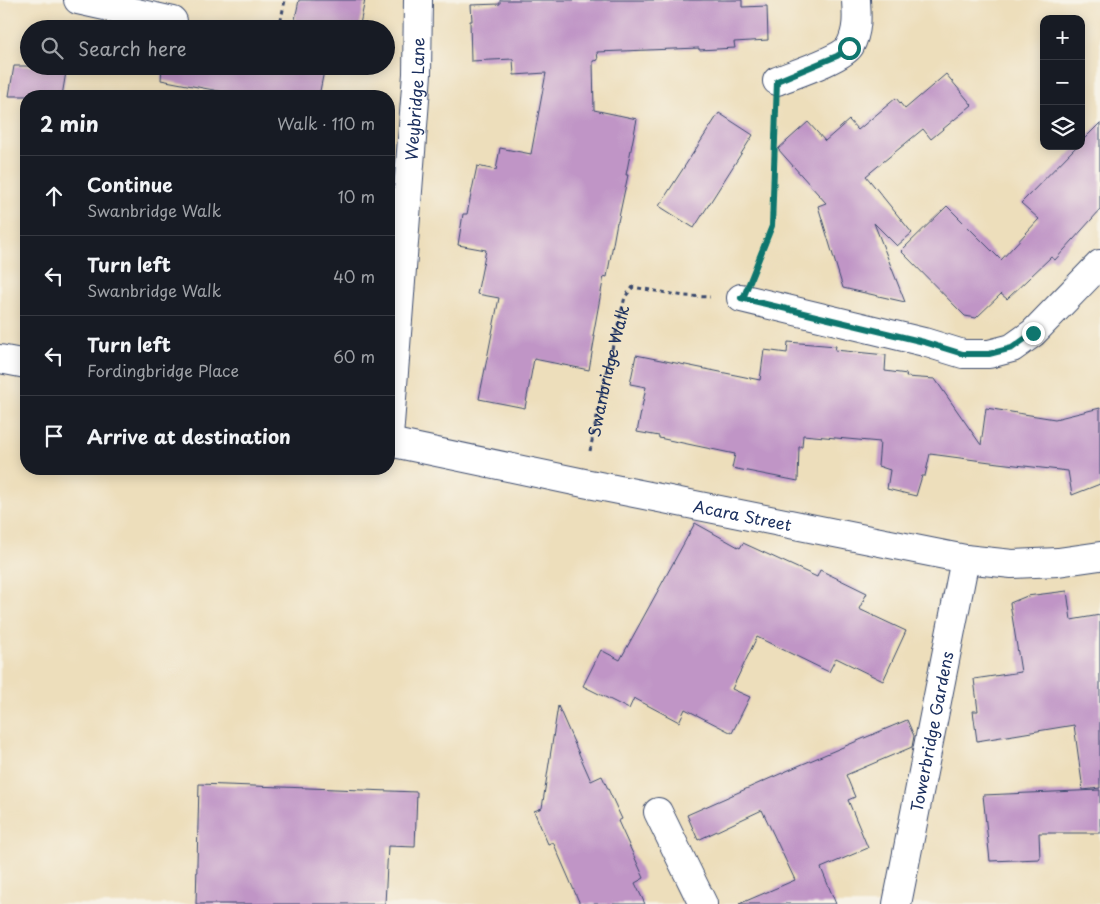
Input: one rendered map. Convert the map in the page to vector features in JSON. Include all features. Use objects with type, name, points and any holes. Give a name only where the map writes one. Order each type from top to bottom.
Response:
[{"type":"street","points":[[78,0],[168,20]]},
{"type":"street","name":"Weybridge Lane","points":[[395,359],[417,74],[418,0]]},
{"type":"street","points":[[777,81],[837,56],[849,48],[855,35],[857,21],[856,0]]},
{"type":"street","points":[[741,298],[924,342],[963,354],[989,354],[1012,348],[1033,333],[1100,264]]},
{"type":"street","points":[[0,359],[20,363]]},
{"type":"street","name":"Acara Street","points":[[395,443],[965,559],[1012,564],[1058,562],[1100,556]]},
{"type":"street","name":"Towerbridge Gardens","points":[[897,904],[965,559]]},
{"type":"street","points":[[658,812],[703,904]]},
{"type":"path","points":[[281,20],[285,0]]},
{"type":"path","points":[[741,298],[744,296],[772,226],[777,81]]},
{"type":"path","name":"Swanbridge Walk","points":[[590,448],[605,377],[626,297],[633,287],[684,296]]},
{"type":"building","points":[[299,0],[365,0],[361,20],[295,20]]},
{"type":"building","points":[[500,0],[742,0],[742,7],[767,6],[768,40],[734,42],[735,48],[597,52],[598,60],[593,61],[594,110],[637,119],[626,175],[628,175],[607,277],[604,276],[589,370],[534,359],[525,408],[479,399],[499,298],[477,294],[486,250],[458,245],[463,214],[467,214],[477,166],[496,170],[500,148],[531,154],[546,73],[514,75],[513,59],[471,61],[471,5],[500,4]]},
{"type":"building","points":[[14,66],[20,66],[20,75],[66,75],[63,90],[20,90],[20,96],[9,96]]},
{"type":"building","points":[[946,74],[972,105],[931,139],[923,129],[866,176],[912,233],[897,246],[874,223],[905,302],[843,288],[818,206],[826,203],[778,149],[808,122],[825,141],[849,120],[858,130],[896,98],[905,109]]},
{"type":"building","points":[[161,75],[323,75],[320,90],[214,90],[161,80]]},
{"type":"building","points":[[719,113],[753,135],[694,228],[659,206]]},
{"type":"building","points":[[1100,123],[1100,210],[1055,260],[1051,257],[1007,299],[1001,294],[976,318],[965,316],[901,251],[947,206],[1001,260],[1039,219],[1021,203],[1073,150],[1085,150],[1085,138]]},
{"type":"building","points":[[788,342],[836,346],[835,350],[886,355],[885,371],[907,374],[906,377],[935,379],[981,445],[986,408],[1055,419],[1100,408],[1100,484],[1072,495],[1068,471],[930,454],[925,476],[922,476],[916,496],[887,489],[890,470],[878,466],[880,442],[803,435],[802,447],[799,447],[798,481],[732,468],[735,454],[637,432],[646,387],[630,384],[636,355],[760,380],[764,350],[787,353]]},
{"type":"building","points":[[695,523],[740,548],[743,543],[817,577],[820,570],[867,593],[859,609],[906,631],[883,681],[836,658],[829,672],[757,637],[732,689],[750,697],[732,733],[685,709],[679,722],[634,698],[629,709],[583,686],[601,650],[620,660]]},
{"type":"building","points":[[1067,591],[1071,620],[1100,615],[1100,788],[1083,790],[1074,725],[977,741],[973,711],[978,711],[974,679],[1021,672],[1010,603],[1027,596]]},
{"type":"building","points":[[558,706],[591,781],[602,776],[622,819],[618,821],[644,878],[635,883],[645,904],[580,904],[553,842],[548,844],[534,811],[542,808]]},
{"type":"building","points":[[907,720],[914,736],[912,747],[846,775],[855,797],[848,800],[868,848],[821,868],[836,904],[739,904],[795,880],[762,810],[698,840],[687,815]]},
{"type":"building","points":[[199,784],[417,792],[415,847],[388,846],[385,904],[196,904]]},
{"type":"building","points":[[1100,790],[1100,833],[1039,833],[1040,859],[990,861],[983,795]]},
{"type":"route","points":[[849,48],[837,56],[777,81],[772,226],[744,296],[741,298],[924,342],[963,354],[989,354],[1012,348],[1033,333]]}]
